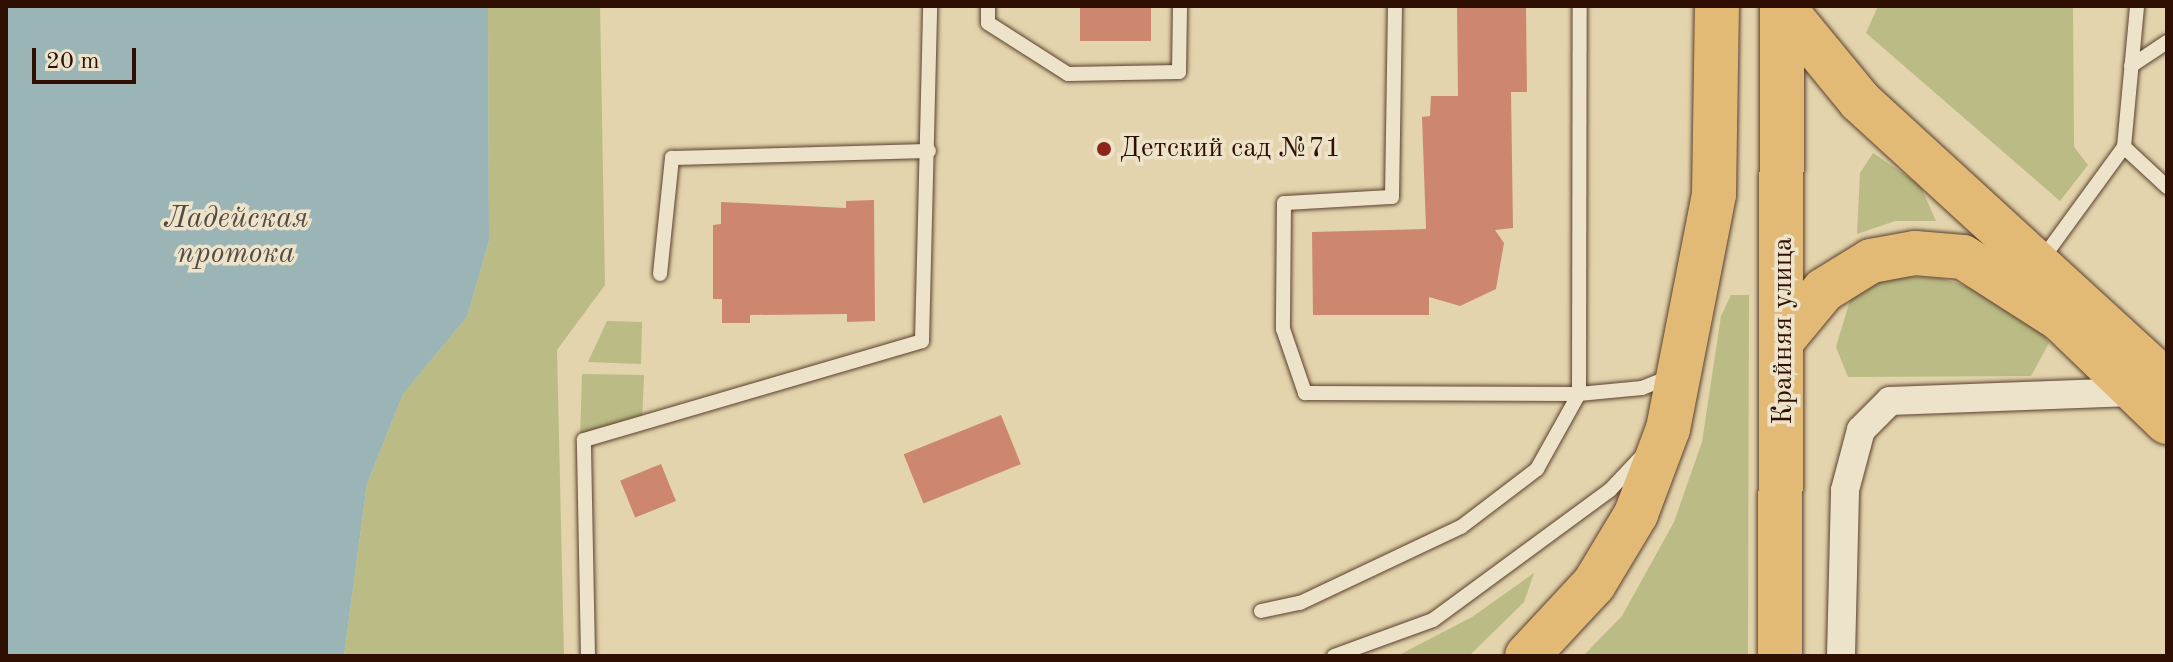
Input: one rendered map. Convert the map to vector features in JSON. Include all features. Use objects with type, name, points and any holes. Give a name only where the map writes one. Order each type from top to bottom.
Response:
[{"type":"main road","points":[[1527,656],[1594,584],[1636,514],[1668,429],[1685,371],[1714,194],[1717,6]]},
{"type":"main road","points":[[1782,6],[1860,101],[2040,262],[2158,399]]},
{"type":"main road","name":"Крайняя улица","points":[[1780,656],[1785,337],[1782,6]]},
{"type":"main road","points":[[1785,337],[1824,290],[1871,261],[1915,253],[1963,257],[2060,319],[2158,399]]},
{"type":"street","points":[[1841,656],[1845,490],[1861,430],[1890,401],[2158,399]]},
{"type":"lane","points":[[588,656],[584,440],[922,341],[929,151],[930,6]]},
{"type":"lane","points":[[988,6],[988,23],[1068,74],[1179,72],[1180,6]]},
{"type":"lane","points":[[1395,6],[1392,197],[1284,203],[1283,329],[1305,393],[1579,394],[1642,388],[1685,371]]},
{"type":"lane","points":[[1261,611],[1300,603],[1461,527],[1537,469],[1579,394],[1580,6]]},
{"type":"lane","points":[[2040,262],[2124,147],[2137,6]]},
{"type":"lane","points":[[2131,66],[2167,42]]},
{"type":"lane","points":[[2124,147],[2167,187]]},
{"type":"lane","points":[[660,274],[672,158],[929,151]]},
{"type":"lane","points":[[1334,656],[1433,620],[1610,490],[1668,429]]},
{"type":"green space","points":[[488,6],[600,6],[605,285],[557,350],[564,656],[344,656],[367,484],[403,394],[467,317],[489,241]]},
{"type":"green space","points":[[1878,6],[2073,6],[2074,147],[2088,165],[2060,201],[1866,33]]},
{"type":"green space","points":[[1873,153],[1920,185],[1936,221],[1895,221],[1857,234],[1860,173]]},
{"type":"green space","points":[[1890,276],[1940,278],[1992,294],[2035,323],[2049,343],[2031,376],[1848,377],[1836,347],[1851,297]]},
{"type":"green space","points":[[1731,295],[1749,295],[1748,656],[1583,656],[1622,616],[1674,522],[1702,442],[1721,316]]},
{"type":"green space","points":[[607,321],[642,322],[641,364],[588,362]]},
{"type":"green space","points":[[582,374],[644,375],[642,423],[580,440]]},
{"type":"green space","points":[[1534,573],[1524,602],[1469,656],[1397,656],[1472,617]]},
{"type":"water","name":"Ладейская протока","points":[[6,6],[488,6],[489,241],[467,317],[403,394],[367,484],[344,656],[6,656]]},
{"type":"building","points":[[1080,6],[1151,6],[1151,41],[1080,41]]},
{"type":"building","points":[[1457,6],[1526,6],[1527,92],[1511,92],[1513,228],[1495,230],[1504,243],[1496,289],[1460,306],[1429,297],[1429,315],[1313,315],[1312,232],[1426,229],[1422,117],[1430,116],[1431,96],[1458,96]]},
{"type":"building","points":[[874,200],[875,321],[847,322],[847,314],[750,315],[750,323],[722,323],[722,299],[713,299],[713,225],[721,224],[721,202],[846,208],[846,201]]},
{"type":"building","points":[[1001,415],[1021,464],[923,503],[904,454]]},
{"type":"building","points":[[661,464],[676,501],[635,518],[620,480]]},
{"type":"place","name":"Детский сад №71","points":[[1104,149]]}]
